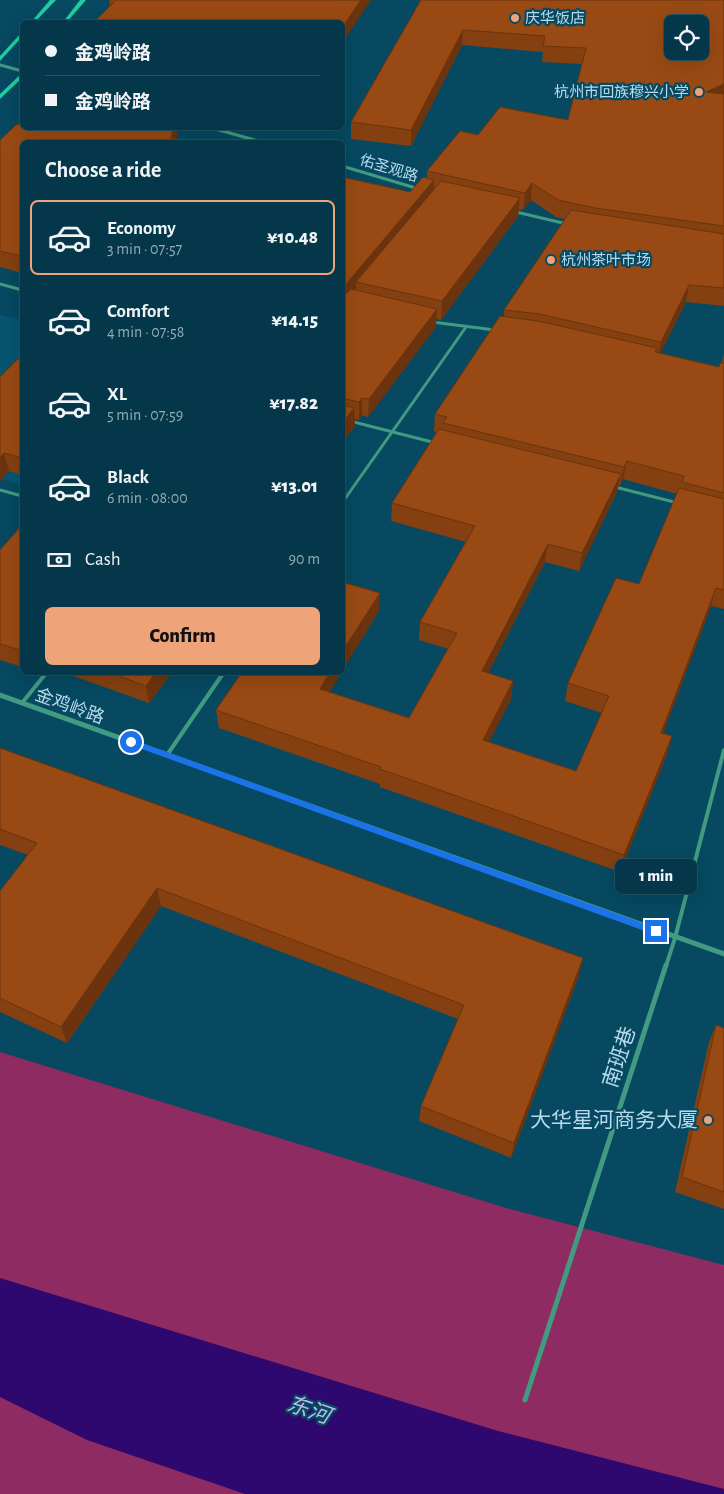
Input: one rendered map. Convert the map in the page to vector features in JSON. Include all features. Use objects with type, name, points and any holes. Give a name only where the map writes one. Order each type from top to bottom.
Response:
[{"type":"main road","points":[[35,20],[53,0]]},
{"type":"main road","points":[[67,20],[83,0]]},
{"type":"main road","points":[[0,59],[20,36]]},
{"type":"main road","points":[[0,97],[20,77]]},
{"type":"street","points":[[0,64],[20,70]]},
{"type":"street","points":[[219,130],[255,140]]},
{"type":"street","name":"佑圣观路","points":[[345,167],[421,190]]},
{"type":"street","points":[[506,210],[573,225]]},
{"type":"street","name":"金鸡岭路","points":[[0,695],[674,938],[724,954]]},
{"type":"lane","points":[[0,284],[20,289]]},
{"type":"lane","points":[[426,321],[502,331]]},
{"type":"lane","points":[[345,499],[466,327]]},
{"type":"lane","points":[[345,420],[440,444]]},
{"type":"lane","points":[[610,486],[686,506]]},
{"type":"lane","points":[[0,490],[20,495]]},
{"type":"lane","points":[[22,703],[45,675]]},
{"type":"lane","points":[[167,755],[222,675]]},
{"type":"lane","name":"南班巷","points":[[525,1400],[674,938],[724,750]]},
{"type":"shaded area","points":[[0,315],[20,320],[20,484],[0,479]]},
{"type":"shaded area","points":[[0,1052],[506,1208],[724,1265],[724,1494],[0,1494]]},
{"type":"water","name":"东河","points":[[0,1278],[498,1431],[724,1489],[724,1494],[245,1494],[87,1440],[0,1397]]},
{"type":"building","points":[[116,0],[361,0],[345,24],[345,20],[96,20]]},
{"type":"building","points":[[421,0],[724,0],[724,84],[706,92],[724,94],[724,226],[595,208],[558,200],[532,183],[525,193],[427,171],[460,131],[478,135],[500,107],[568,120],[586,48],[543,46],[545,36],[463,30],[411,130],[351,122]]},
{"type":"building","points":[[20,124],[20,130],[173,130],[171,139],[176,140],[20,140],[20,256],[0,251],[0,140]]},
{"type":"building","points":[[423,177],[434,180],[345,285],[345,178],[410,192]]},
{"type":"building","points":[[441,181],[520,198],[442,301],[356,282]]},
{"type":"building","points":[[571,210],[724,234],[724,288],[689,285],[661,342],[540,314],[504,310]]},
{"type":"building","points":[[351,289],[437,309],[369,399],[362,398],[359,402],[345,399],[345,295]]},
{"type":"building","points":[[500,316],[538,321],[657,348],[655,352],[719,367],[720,363],[724,363],[724,493],[682,482],[684,476],[627,461],[624,467],[443,423],[447,417],[435,414]]},
{"type":"building","points":[[20,357],[20,457],[4,453],[0,458],[0,377]]},
{"type":"building","points":[[345,406],[354,408],[345,420]]},
{"type":"building","points":[[439,429],[621,474],[582,553],[548,544],[482,671],[513,681],[483,740],[576,771],[609,696],[568,683],[616,578],[639,584],[679,488],[724,499],[724,590],[716,588],[661,733],[672,736],[624,855],[380,769],[381,767],[216,710],[240,675],[328,675],[320,689],[409,718],[457,633],[420,622],[475,526],[392,503]]},
{"type":"building","points":[[20,527],[20,650],[0,644],[0,550]]},
{"type":"building","points":[[345,583],[380,593],[345,647]]},
{"type":"building","points":[[116,675],[154,675],[146,686]]},
{"type":"building","points":[[0,748],[583,958],[514,1143],[421,1106],[464,1005],[157,888],[61,1027],[0,998],[0,891],[37,843],[0,829]]},
{"type":"building","name":"大华星河商务大厦","points":[[716,1025],[724,1028],[724,1192],[682,1177]]},
{"type":"place","name":"庆华饭店","points":[[515,18]]},
{"type":"place","name":"杭州市回族穆兴小学","points":[[699,92]]},
{"type":"place","name":"杭州茶叶市场","points":[[551,260]]},
{"type":"place","name":"大华星河商务大厦","points":[[708,1120]]},
{"type":"route","points":[[131,742],[656,931]]}]
